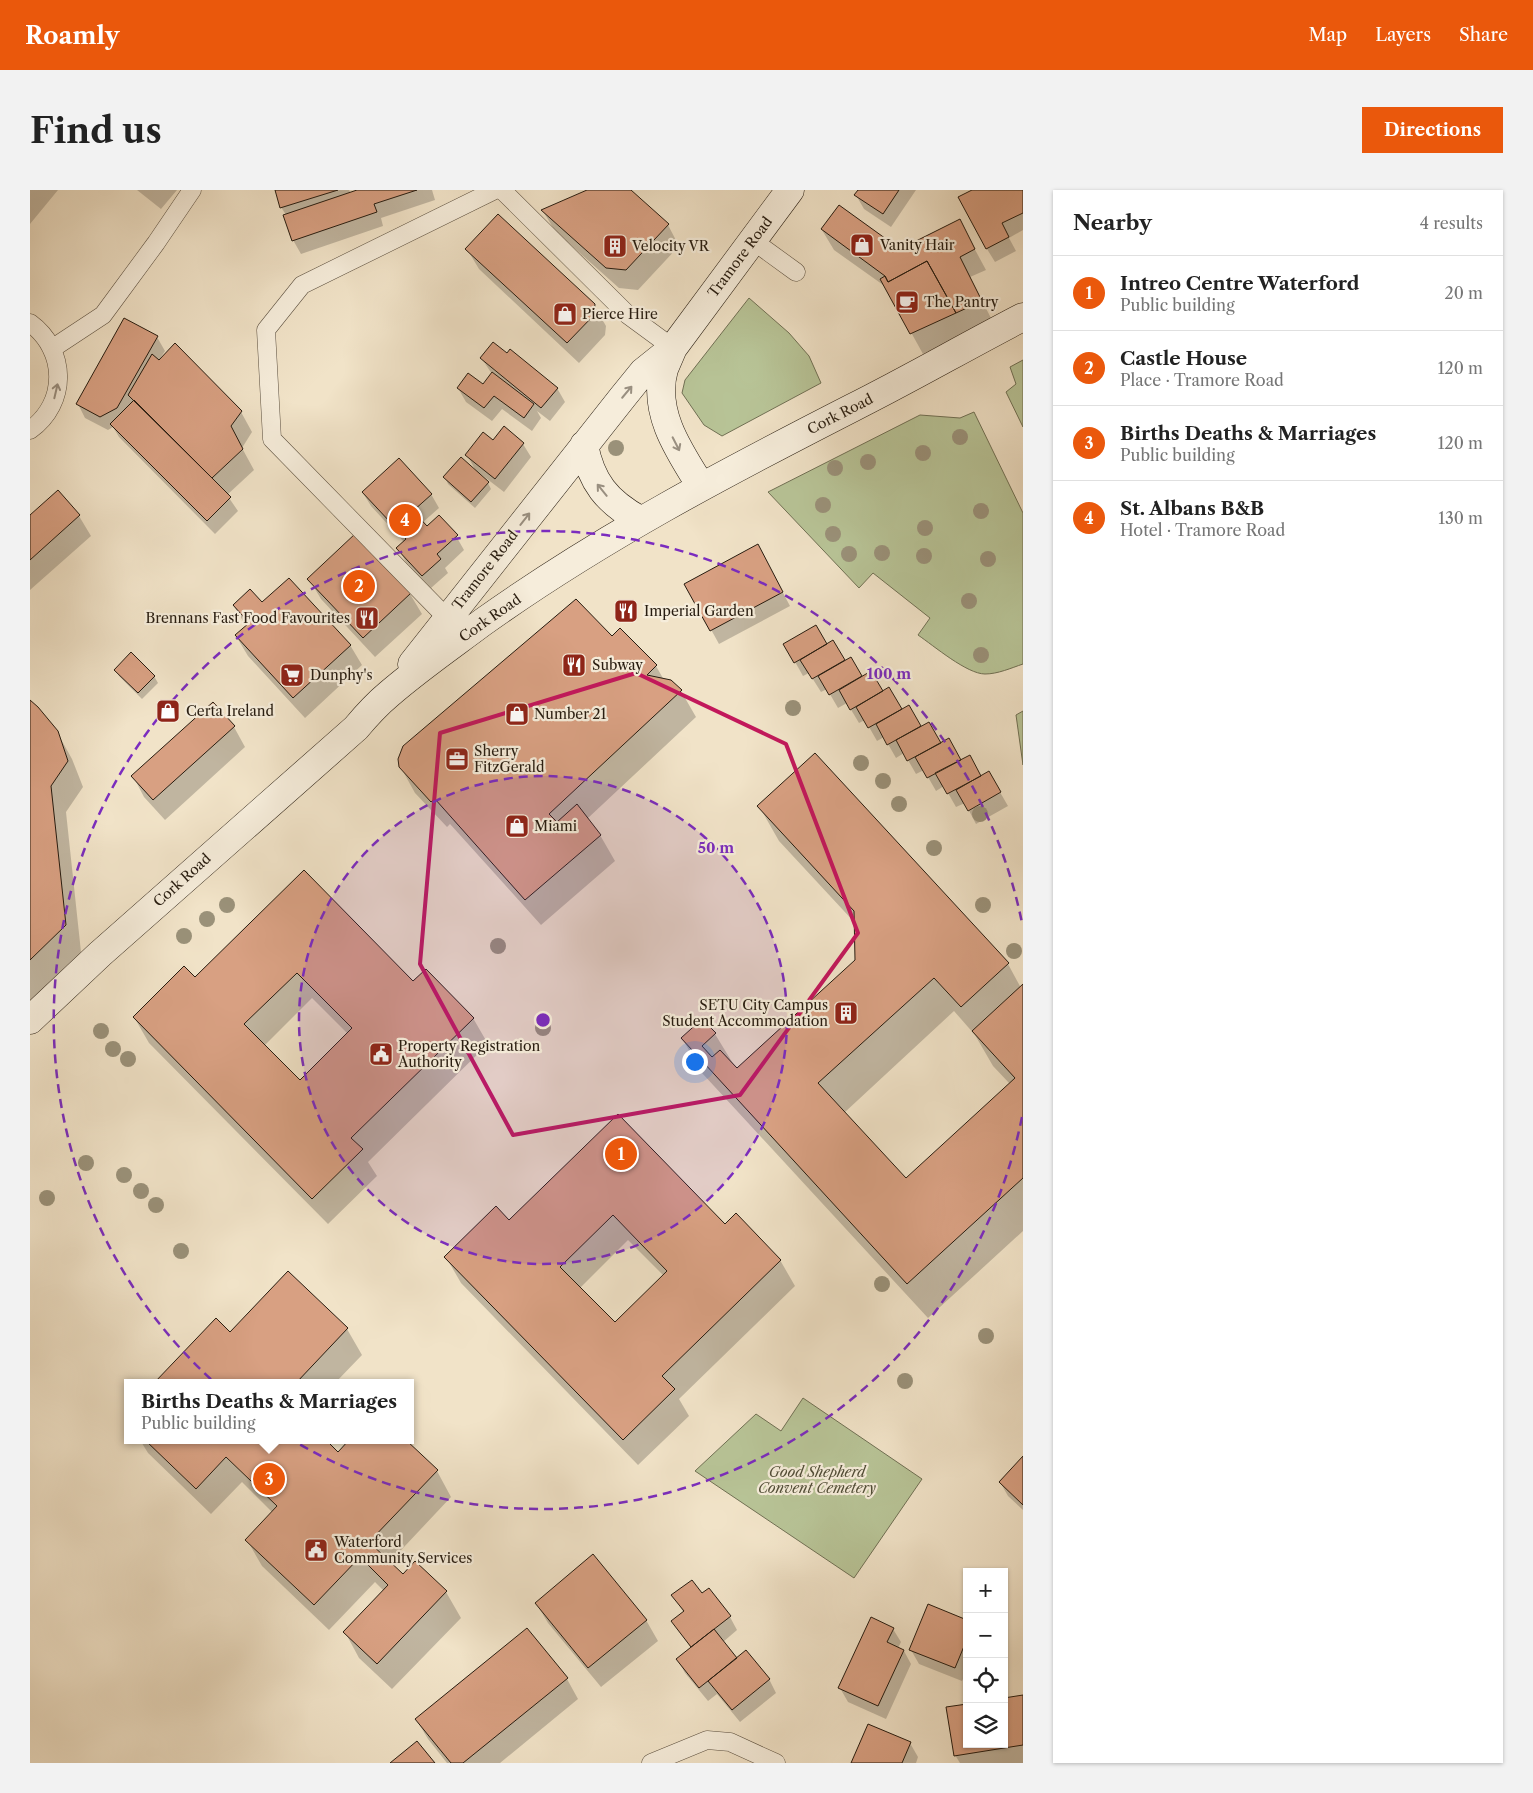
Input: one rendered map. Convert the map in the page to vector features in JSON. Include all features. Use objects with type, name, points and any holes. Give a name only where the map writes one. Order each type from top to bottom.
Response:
[{"type":"main road","name":"Tramore Road","points":[[701,486],[672,436],[665,419],[661,386],[664,369],[673,348],[790,190]]},
{"type":"main road","name":"Cork Road","points":[[30,1020],[100,954],[356,728],[388,695],[425,664],[501,610],[592,549],[640,520],[701,486],[882,393],[964,347],[1023,318]]},
{"type":"main road","name":"Tramore Road","points":[[388,695],[643,372],[673,348]]},
{"type":"main road","points":[[584,445],[595,482],[625,512],[640,520]]},
{"type":"lane","points":[[53,348],[103,315],[192,190]]},
{"type":"lane","points":[[447,618],[272,439],[266,330],[302,285],[495,190]]},
{"type":"lane","points":[[502,190],[628,315],[673,348]]},
{"type":"lane","points":[[752,240],[796,272]]},
{"type":"lane","points":[[30,323],[41,331],[53,348],[58,368],[58,388],[52,407],[40,423],[30,430]]},
{"type":"lane","points":[[651,1763],[707,1740],[730,1742],[776,1763]]},
{"type":"highlighted area","points":[[636,673],[786,744],[858,933],[740,1095],[513,1135],[420,964],[440,733]]},
{"type":"green space","points":[[749,298],[789,333],[809,356],[821,383],[722,436],[704,425],[682,393],[685,380]]},
{"type":"green space","points":[[1023,360],[1023,427],[1006,392],[1016,384],[1010,367]]},
{"type":"green space","points":[[974,412],[1023,513],[1023,664],[990,674],[978,673],[960,665],[918,635],[930,618],[873,573],[859,588],[768,492],[920,415],[960,418]]},
{"type":"green space","points":[[1023,711],[1023,765],[1016,715]]},
{"type":"green space","name":"Good Shepherd Convent Cemetery","points":[[803,1398],[922,1479],[854,1578],[695,1471],[756,1414],[781,1431]]},
{"type":"building","points":[[275,190],[338,190],[280,208]]},
{"type":"building","points":[[357,190],[417,190],[374,204],[377,212],[292,241],[283,215]]},
{"type":"building","name":"Velocity VR","points":[[587,190],[631,190],[669,224],[626,270],[606,268],[541,210]]},
{"type":"building","points":[[858,190],[899,190],[883,214],[854,195]]},
{"type":"building","points":[[972,190],[1023,190],[1023,213],[1002,223],[1009,237],[986,249],[958,197]]},
{"type":"building","points":[[839,205],[900,249],[960,219],[975,249],[960,257],[982,301],[956,313],[927,261],[888,282],[885,276],[821,229]]},
{"type":"building","points":[[498,214],[595,304],[594,315],[567,343],[465,249]]},
{"type":"building","points":[[927,261],[956,313],[910,334],[880,279],[885,276],[888,282]]},
{"type":"building","points":[[124,318],[158,336],[117,408],[100,417],[76,404]]},
{"type":"building","points":[[493,342],[507,353],[510,349],[558,388],[541,408],[480,358]]},
{"type":"building","points":[[175,343],[242,411],[231,426],[243,449],[212,478],[128,395],[152,354],[159,360]]},
{"type":"building","points":[[492,372],[534,404],[524,418],[494,396],[484,408],[457,388],[468,373],[483,384]]},
{"type":"building","points":[[134,400],[231,497],[207,521],[110,424]]},
{"type":"building","points":[[504,426],[524,443],[495,479],[465,455],[483,432],[493,440]]},
{"type":"building","points":[[461,457],[489,482],[471,502],[443,477]]},
{"type":"building","points":[[399,458],[432,494],[413,511],[427,526],[439,515],[458,535],[437,554],[441,559],[422,576],[396,548],[406,539],[362,492]]},
{"type":"building","points":[[58,490],[80,515],[30,560],[30,515]]},
{"type":"building","points":[[356,533],[411,593],[363,638],[307,579]]},
{"type":"building","points":[[758,544],[783,592],[710,631],[684,584]]},
{"type":"building","points":[[289,578],[351,645],[293,698],[235,635],[249,623],[233,605],[250,589],[262,602]]},
{"type":"building","points":[[576,599],[612,636],[620,628],[657,665],[647,675],[671,680],[682,690],[549,814],[557,822],[577,804],[601,835],[525,900],[435,799],[431,802],[399,767],[398,759],[403,746]]},
{"type":"building","points":[[816,625],[827,644],[794,663],[783,644]]},
{"type":"building","points":[[833,640],[845,660],[812,679],[800,660]]},
{"type":"building","points":[[131,652],[155,676],[138,693],[114,670]]},
{"type":"building","points":[[851,657],[862,676],[829,695],[818,676]]},
{"type":"building","points":[[871,671],[883,691],[850,710],[839,690]]},
{"type":"building","points":[[889,687],[902,709],[868,728],[856,707]]},
{"type":"building","points":[[30,700],[58,731],[68,761],[51,786],[66,925],[30,960]]},
{"type":"building","points":[[213,702],[235,726],[153,800],[131,776]]},
{"type":"building","points":[[909,705],[921,726],[887,745],[876,724]]},
{"type":"building","points":[[929,722],[941,743],[907,761],[896,740]]},
{"type":"building","points":[[949,738],[961,760],[927,778],[915,757]]},
{"type":"building","name":"SETU City Campus Student Accommodation","points":[[815,753],[1009,963],[961,1007],[934,978],[818,1083],[906,1178],[1015,1078],[972,1031],[1023,984],[1023,1178],[907,1284],[681,1038],[702,1019],[716,1033],[702,1046],[712,1057],[720,1050],[737,1068],[855,960],[854,911],[757,806]]},
{"type":"building","points":[[970,755],[981,776],[947,794],[935,773]]},
{"type":"building","points":[[989,771],[1001,792],[968,811],[956,790]]},
{"type":"building","name":"Property Registration Authority","points":[[304,870],[413,981],[426,969],[474,1018],[351,1138],[363,1149],[312,1199],[133,1017],[184,966],[195,977]],"holes":[[[297,973],[352,1028],[300,1080],[244,1024]]]},
{"type":"building","points":[[618,1114],[725,1224],[736,1213],[781,1260],[662,1376],[675,1389],[623,1440],[444,1257],[496,1206],[509,1220]],"holes":[[[613,1215],[667,1271],[615,1322],[560,1267]]]},
{"type":"building","points":[[288,1271],[348,1328],[300,1379],[158,1379],[216,1318],[230,1332]]},
{"type":"building","name":"Waterford Community Services","points":[[149,1444],[330,1444],[338,1452],[345,1444],[410,1444],[438,1470],[369,1542],[403,1574],[415,1561],[447,1591],[377,1664],[343,1632],[388,1585],[360,1557],[314,1605],[245,1540],[277,1506],[226,1457],[196,1489]]},
{"type":"building","points":[[1023,1456],[1023,1505],[999,1482]]},
{"type":"building","points":[[593,1554],[647,1620],[588,1668],[535,1603]]},
{"type":"building","points":[[692,1580],[702,1593],[709,1588],[731,1616],[691,1647],[671,1621],[684,1611],[671,1595]]},
{"type":"building","points":[[928,1604],[963,1618],[963,1649],[955,1668],[909,1650]]},
{"type":"building","points":[[871,1617],[894,1628],[887,1642],[904,1650],[878,1706],[838,1688]]},
{"type":"building","points":[[527,1628],[568,1678],[463,1763],[451,1763],[415,1719]]},
{"type":"building","points":[[714,1629],[737,1658],[699,1688],[676,1659]]},
{"type":"building","points":[[746,1650],[770,1679],[732,1710],[708,1681]]},
{"type":"building","points":[[1023,1695],[1023,1745],[1008,1747],[1008,1703],[1008,1697]]},
{"type":"building","points":[[963,1705],[963,1748],[1004,1748],[954,1756],[946,1707]]},
{"type":"building","points":[[868,1724],[911,1742],[902,1763],[851,1763]]},
{"type":"building","points":[[417,1741],[435,1763],[390,1763]]},
{"type":"place","name":"Vanity Hair","points":[[862,245]]},
{"type":"place","name":"Velocity VR","points":[[615,246]]},
{"type":"place","name":"The Pantry","points":[[907,302]]},
{"type":"place","name":"Pierce Hire","points":[[565,314]]},
{"type":"place","name":"St. Albans B&B","points":[[405,520]]},
{"type":"place","name":"Castle House","points":[[359,586]]},
{"type":"place","name":"Imperial Garden","points":[[626,611]]},
{"type":"place","name":"Brennans Fast Food Favourites","points":[[367,618]]},
{"type":"place","name":"Subway","points":[[574,665]]},
{"type":"place","name":"Dunphy's","points":[[292,675]]},
{"type":"place","name":"Certa Ireland","points":[[168,711]]},
{"type":"place","name":"Number 21","points":[[517,714]]},
{"type":"place","name":"Sherry FitzGerald","points":[[457,759]]},
{"type":"place","name":"Miami","points":[[517,826]]},
{"type":"place","name":"SETU City Campus Student Accommodation","points":[[846,1013]]},
{"type":"place","name":"Property Registration Authority","points":[[381,1054]]},
{"type":"place","name":"Intreo Centre Waterford","points":[[621,1154]]},
{"type":"place","name":"Births Deaths & Marriages","points":[[269,1479]]},
{"type":"place","name":"Waterford Community Services","points":[[316,1550]]}]
